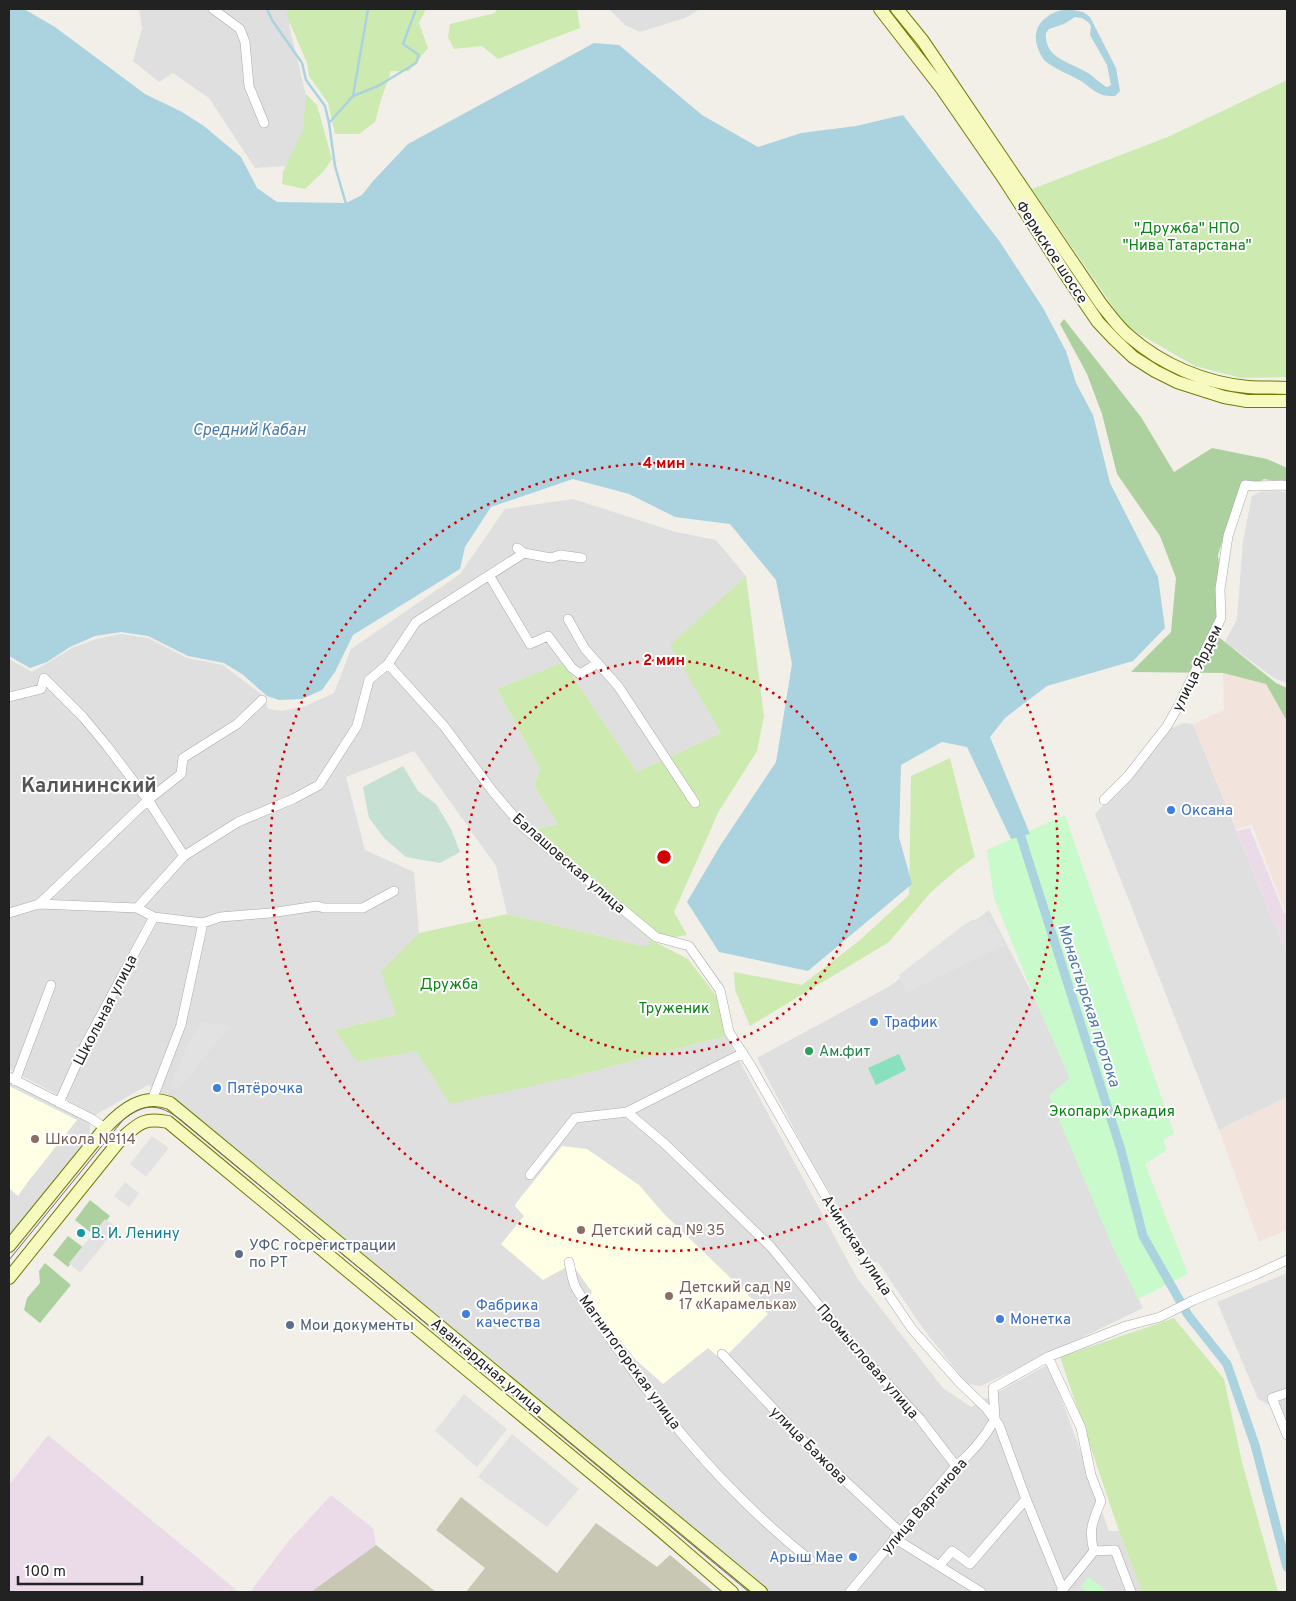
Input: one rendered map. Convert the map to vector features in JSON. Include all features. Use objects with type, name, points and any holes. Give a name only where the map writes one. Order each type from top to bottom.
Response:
[{"type":"main road","name":"Фермское шоссе","points":[[880,9],[942,88],[1098,322],[1114,340],[1133,357],[1155,372],[1176,382],[1224,397],[1247,401],[1287,401]]},
{"type":"main road","name":"Фермское шоссе","points":[[897,9],[923,41],[1101,304],[1128,336],[1165,362],[1185,372],[1206,379],[1248,387],[1287,388]]},
{"type":"main road","points":[[9,1246],[117,1115],[130,1106],[142,1101],[152,1100]]},
{"type":"main road","name":"Авангардная улица","points":[[152,1100],[162,1100],[170,1103],[761,1592]]},
{"type":"main road","name":"Авангардная улица","points":[[9,1278],[120,1140],[138,1124],[153,1119],[168,1122],[653,1524],[732,1592]]},
{"type":"street","points":[[213,9],[240,29],[245,42],[249,86],[264,122]]},
{"type":"street","name":"улица Ярдем","points":[[1104,800],[1128,776],[1168,726],[1221,618],[1220,589],[1228,536],[1245,485],[1287,486]]},
{"type":"street","points":[[137,908],[184,856],[238,822],[293,799],[319,785],[357,726],[369,680],[388,664],[416,622],[488,575],[520,551],[551,558],[560,555],[582,558]]},
{"type":"street","points":[[488,575],[530,644],[548,636],[572,668],[580,674],[598,663]]},
{"type":"street","points":[[568,619],[585,649],[618,686],[695,804]]},
{"type":"street","name":"Балашовская улица","points":[[388,664],[444,726],[494,793],[523,827],[656,937],[689,946],[720,990],[729,1032],[743,1053]]},
{"type":"street","points":[[9,697],[41,689],[44,678],[83,717],[148,800],[184,856]]},
{"type":"street","points":[[39,904],[148,800],[181,774],[183,758],[237,724],[262,700]]},
{"type":"street","points":[[9,913],[39,904],[137,908],[154,917],[203,923],[220,917],[270,913],[317,906],[324,908],[363,908],[394,891]]},
{"type":"street","name":"Школьная улица","points":[[59,1103],[85,1045],[154,917]]},
{"type":"street","points":[[152,1100],[181,1025],[203,923]]},
{"type":"street","points":[[51,986],[12,1079],[92,1119],[105,1128]]},
{"type":"street","points":[[530,1175],[575,1118],[627,1112],[743,1053]]},
{"type":"street","name":"Ачинская улица","points":[[743,1053],[846,1232],[908,1325],[949,1372],[995,1419]]},
{"type":"street","name":"Промысловая улица","points":[[627,1112],[665,1144],[771,1247],[850,1343],[920,1419],[956,1466]]},
{"type":"street","points":[[1062,1591],[1003,1433],[995,1419],[993,1388],[1048,1357],[1126,1326],[1160,1316],[1287,1260]]},
{"type":"street","name":"Магнитогорская улица","points":[[569,1262],[575,1286],[626,1362],[679,1431],[742,1498],[787,1542],[810,1560]]},
{"type":"street","name":"улица Бажова","points":[[722,1354],[812,1450],[897,1535],[939,1566],[981,1592]]},
{"type":"street","points":[[1048,1357],[1081,1428],[1091,1475],[1101,1501],[1092,1524],[1091,1540],[1094,1551]]},
{"type":"street","points":[[1287,1393],[1272,1398],[1287,1435]]},
{"type":"street","name":"улица Варганова","points":[[850,1592],[956,1466],[970,1455],[995,1419]]},
{"type":"street","points":[[939,1566],[952,1550],[970,1564],[1026,1498]]},
{"type":"street","points":[[1062,1591],[1094,1551],[1115,1550],[1131,1592]]},
{"type":"shaded area","points":[[139,9],[300,9],[289,25],[309,108],[308,140],[288,166],[255,168],[209,98],[173,73],[159,82],[133,61],[142,28]]},
{"type":"shaded area","points":[[609,9],[700,9],[685,18],[640,32],[625,25]]},
{"type":"shaded area","points":[[1279,491],[1287,493],[1287,683],[1274,678],[1225,642],[1237,619],[1243,541],[1252,496],[1260,492]]},
{"type":"shaded area","points":[[573,499],[676,532],[716,540],[746,576],[671,645],[721,733],[637,772],[563,662],[497,689],[540,769],[534,786],[558,824],[524,833],[652,940],[647,947],[507,914],[496,866],[414,751],[346,777],[365,850],[414,872],[419,933],[382,972],[396,1015],[335,1030],[360,1062],[416,1051],[572,1077],[726,1036],[857,1278],[943,1388],[971,1407],[1049,1364],[1109,1531],[1119,1531],[1142,1592],[766,1592],[181,1107],[148,1085],[95,1115],[9,1069],[9,659],[32,672],[72,648],[96,639],[121,634],[148,638],[187,658],[223,665],[264,696],[268,709],[282,711],[306,706],[334,693],[351,649],[460,574],[505,509]]},
{"type":"shaded area","points":[[1223,673],[1266,684],[1287,721],[1287,911],[1285,912],[1252,825],[1237,829],[1193,724],[1224,710]]},
{"type":"shaded area","points":[[1184,723],[1193,724],[1287,954],[1287,1097],[1219,1130],[1095,814],[1144,761],[1169,729]]},
{"type":"shaded area","points":[[403,766],[418,791],[436,804],[451,829],[460,852],[440,863],[406,857],[385,839],[369,818],[363,787]]},
{"type":"shaded area","points":[[1250,828],[1284,913],[1287,913],[1287,954],[1237,831]]},
{"type":"shaded area","points":[[989,910],[1035,999],[1070,1078],[1111,1243],[1143,1308],[981,1386],[967,1384],[922,1327],[878,1262],[873,1262],[806,1152],[757,1058],[890,986]]},
{"type":"shaded area","points":[[986,919],[997,930],[1005,945],[906,993],[899,975],[965,924],[973,920]]},
{"type":"shaded area","points":[[203,1022],[230,1026],[178,1090],[171,1086],[188,1043]]},
{"type":"shaded area","points":[[9,1081],[85,1119],[90,1125],[90,1132],[87,1139],[9,1236]]},
{"type":"shaded area","name":"Школа №114","points":[[9,1086],[77,1120],[18,1196],[9,1188]]},
{"type":"shaded area","points":[[1287,1097],[1287,1230],[1259,1242],[1219,1130]]},
{"type":"shaded area","points":[[152,1136],[169,1148],[146,1177],[130,1164]]},
{"type":"shaded area","points":[[562,1146],[587,1149],[639,1185],[664,1214],[768,1314],[722,1360],[708,1348],[663,1384],[636,1360],[588,1300],[592,1292],[572,1264],[543,1280],[501,1244],[524,1216],[515,1206],[517,1202]]},
{"type":"shaded area","points":[[125,1182],[139,1193],[129,1207],[114,1196]]},
{"type":"shaded area","points":[[105,1219],[117,1228],[80,1273],[69,1263]]},
{"type":"shaded area","points":[[1287,1273],[1287,1444],[1273,1407],[1258,1399],[1217,1302]]},
{"type":"shaded area","points":[[464,1394],[507,1429],[477,1467],[435,1431]]},
{"type":"shaded area","points":[[512,1434],[579,1489],[547,1527],[478,1477]]},
{"type":"shaded area","points":[[48,1435],[239,1592],[9,1592],[9,1485]]},
{"type":"shaded area","points":[[331,1495],[373,1528],[376,1545],[311,1592],[250,1592],[287,1543]]},
{"type":"shaded area","points":[[461,1497],[557,1573],[596,1523],[657,1567],[670,1555],[714,1592],[466,1592],[485,1568],[436,1530]]},
{"type":"shaded area","points":[[376,1545],[436,1592],[311,1592]]},
{"type":"green space","points":[[291,9],[426,9],[419,23],[428,48],[409,71],[391,71],[375,122],[359,134],[335,134],[328,103],[309,76],[307,63],[286,14]]},
{"type":"green space","points":[[497,9],[577,9],[580,28],[498,59],[482,46],[454,49],[448,37],[450,24],[495,13]]},
{"type":"green space","name":"\"Дружба\" НПО \"Нива Татарстана\"","points":[[1287,80],[1287,377],[1241,378],[1195,366],[1127,327],[1032,189],[1170,136]]},
{"type":"green space","points":[[306,94],[317,105],[332,159],[323,172],[305,189],[282,184],[283,172],[303,130]]},
{"type":"green space","points":[[1064,319],[1141,417],[1174,472],[1212,448],[1267,459],[1287,468],[1287,483],[1264,479],[1237,495],[1218,555],[1226,617],[1215,634],[1276,683],[1287,688],[1287,721],[1266,684],[1223,673],[1131,672],[1171,632],[1176,578],[1160,536],[1117,474],[1102,414],[1087,374],[1060,324]]},
{"type":"green space","points":[[746,576],[764,716],[757,751],[719,811],[674,912],[687,935],[653,941],[688,959],[721,1002],[726,1036],[572,1077],[450,1104],[416,1051],[360,1062],[353,1057],[335,1030],[396,1015],[381,972],[419,933],[507,914],[647,947],[651,940],[524,833],[558,824],[534,786],[540,769],[497,689],[563,662],[637,772],[721,733],[670,645]]},
{"type":"green space","points":[[950,758],[975,857],[931,892],[889,942],[750,1026],[735,990],[734,972],[802,985],[860,940],[909,895],[911,776]]},
{"type":"green space","name":"Экопарк Аркадия","points":[[1065,815],[1174,1134],[1163,1140],[1167,1150],[1145,1164],[1188,1274],[1138,1299],[1111,1243],[1049,1096],[1070,1078],[1035,999],[994,898],[987,850]]},
{"type":"green space","points":[[899,1054],[906,1070],[876,1085],[868,1068]]},
{"type":"green space","points":[[90,1200],[110,1216],[95,1236],[75,1220]]},
{"type":"green space","points":[[68,1236],[84,1248],[68,1267],[53,1255]]},
{"type":"green space","points":[[45,1263],[71,1285],[40,1323],[24,1310],[27,1298],[40,1283],[39,1271]]},
{"type":"green space","points":[[1174,1318],[1224,1379],[1242,1462],[1278,1592],[1142,1592],[1119,1531],[1060,1357]]},
{"type":"green space","points":[[1089,1577],[1108,1592],[1087,1592],[1081,1587]]},
{"type":"water","name":"Средний Кабан","points":[[9,9],[24,9],[55,27],[145,94],[182,112],[204,126],[241,157],[257,188],[277,202],[346,203],[362,195],[408,144],[594,43],[619,45],[702,115],[758,147],[801,133],[856,126],[903,115],[1000,242],[1043,308],[1066,351],[1076,383],[1093,415],[1110,483],[1158,577],[1165,628],[1133,661],[1047,686],[1005,718],[990,737],[1030,834],[1011,839],[967,747],[942,742],[901,765],[899,837],[912,884],[808,971],[719,952],[687,902],[720,846],[776,762],[792,664],[776,580],[730,524],[675,517],[629,494],[573,479],[491,507],[465,547],[460,569],[353,635],[335,672],[322,690],[302,699],[279,700],[267,696],[242,674],[224,663],[188,656],[148,636],[121,632],[95,636],[70,647],[47,662],[30,668],[9,656]]},
{"type":"water","points":[[1069,9],[1083,12],[1090,17],[1116,68],[1120,91],[1115,96],[1105,96],[1097,93],[1081,81],[1044,60],[1037,46],[1036,38],[1039,25],[1049,16]],"holes":[[[1075,17],[1082,18],[1091,26],[1090,35],[1107,65],[1111,85],[1107,87],[1088,73],[1060,59],[1049,49],[1046,33],[1049,29],[1064,24]]]},
{"type":"waterway","points":[[267,9],[272,20],[302,63],[306,80],[325,106],[335,166],[346,204]]},
{"type":"waterway","points":[[353,96],[368,9]]},
{"type":"waterway","points":[[329,123],[353,96],[378,86],[416,63],[419,55],[403,44],[416,9]]},
{"type":"waterway","name":"Монастырская протока","points":[[1021,837],[1121,1150],[1143,1236],[1188,1315],[1227,1364],[1255,1445],[1287,1567]]},
{"type":"tram line","points":[[9,1260],[123,1120],[138,1110],[145,1108],[152,1107],[166,1110],[181,1120],[749,1592]]},
{"type":"place","name":"Оксана","points":[[1171,810]]},
{"type":"place","name":"Трафик","points":[[874,1022]]},
{"type":"place","name":"Ам.фит","points":[[809,1051]]},
{"type":"place","name":"Пятёрочка","points":[[217,1088]]},
{"type":"place","name":"Школа №114","points":[[35,1139]]},
{"type":"place","name":"Детский сад № 35","points":[[581,1230]]},
{"type":"place","name":"В. И. Ленину","points":[[81,1233]]},
{"type":"place","name":"УФС госрегистрации по РТ","points":[[239,1254]]},
{"type":"place","name":"Детский сад № 17 «Карамелька»","points":[[669,1296]]},
{"type":"place","name":"Фабрика качества","points":[[466,1314]]},
{"type":"place","name":"Монетка","points":[[1000,1319]]},
{"type":"place","name":"Мои документы","points":[[290,1325]]},
{"type":"place","name":"Арыш Мае","points":[[853,1557]]},
{"type":"district","name":"Калининский","points":[[89,785]]},
{"type":"park label","name":"Дружба","points":[[449,984]]},
{"type":"park label","name":"Труженик","points":[[674,1008]]}]
